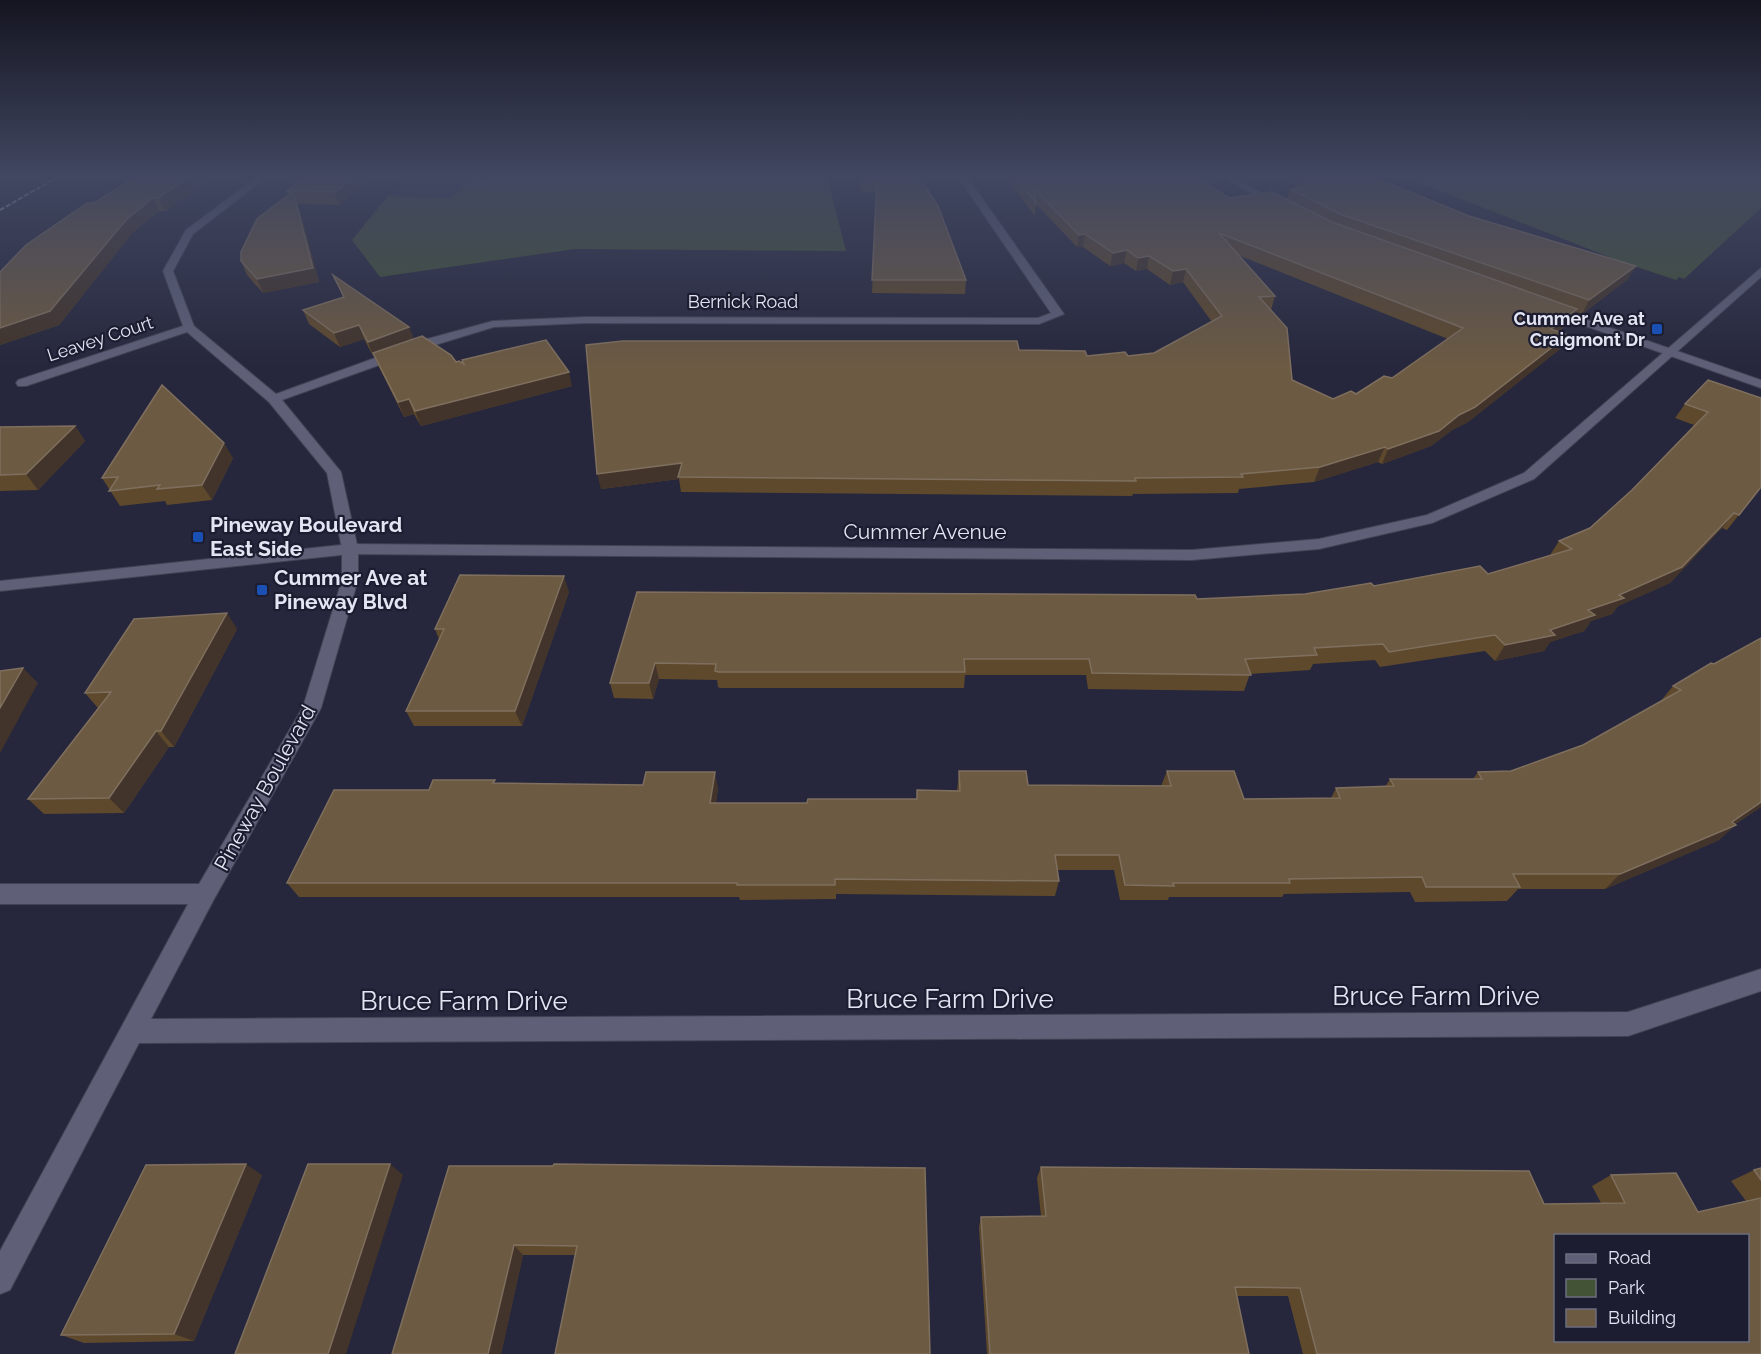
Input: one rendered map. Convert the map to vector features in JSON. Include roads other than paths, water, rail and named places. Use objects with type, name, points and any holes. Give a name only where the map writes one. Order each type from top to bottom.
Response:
[{"type":"street","name":"Pineway Boulevard","points":[[0,1280],[205,894],[312,708],[350,580],[350,549],[334,472],[274,399],[189,328],[168,271],[185,240]]},
{"type":"street","name":"Bernick Road","points":[[274,399],[431,342],[494,324],[586,320],[1040,321],[1058,314],[1006,240]]},
{"type":"street","name":"Cummer Avenue","points":[[0,586],[350,549],[1192,555],[1319,544],[1431,518],[1529,476],[1761,271]]},
{"type":"street","points":[[1534,304],[1761,384]]},
{"type":"street","name":"Leavey Court","points":[[22,383],[189,328]]},
{"type":"street","points":[[0,894],[205,894]]},
{"type":"street","name":"Bruce Farm Drive","points":[[131,1031],[1628,1024],[1761,980]]},
{"type":"place","name":"Cummer Ave at Craigmont Dr","points":[[1657,329]]},
{"type":"place","name":"Pineway Boulevard East Side","points":[[198,537]]},
{"type":"place","name":"Cummer Ave at Pineway Blvd","points":[[262,590]]}]
